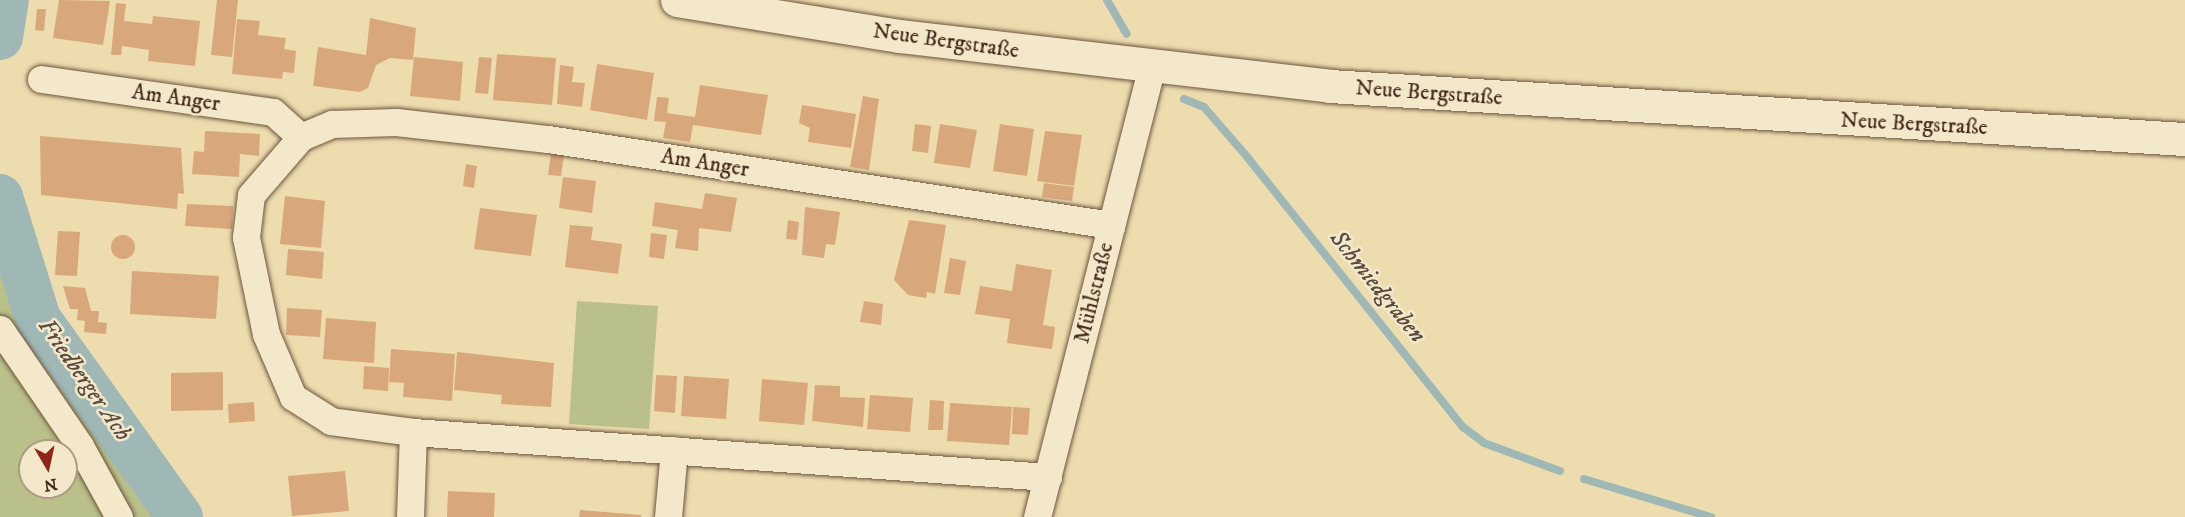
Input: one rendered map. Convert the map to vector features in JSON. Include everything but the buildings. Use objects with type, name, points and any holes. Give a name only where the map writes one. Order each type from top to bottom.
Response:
[{"type":"main road","name":"Neue Bergstraße","points":[[677,0],[1151,69],[1595,106],[2185,139]]},
{"type":"street","name":"Mühlstraße","points":[[1037,517],[1151,69]]},
{"type":"street","name":"Am Anger","points":[[41,79],[273,112],[301,137]]},
{"type":"street","name":"Am Anger","points":[[1048,477],[413,432],[331,421],[304,408],[293,398],[267,334],[248,248],[247,214],[262,177],[301,137],[332,124],[396,122],[548,139],[1111,225]]},
{"type":"street","points":[[0,329],[80,446],[119,517]]},
{"type":"street","points":[[410,517],[413,432]]},
{"type":"street","points":[[668,517],[674,450]]},
{"type":"green space","points":[[0,239],[30,329],[166,517],[0,517]]},
{"type":"green space","points":[[577,301],[658,306],[649,429],[569,424]]},
{"type":"waterway","name":"Friedberger Ach","points":[[0,37],[6,0]]},
{"type":"waterway","name":"Schmiedgraben","points":[[1107,0],[1127,34]]},
{"type":"waterway","name":"Schmiedgraben","points":[[1184,99],[1204,107],[1248,158],[1463,427],[1484,443],[1560,471]]},
{"type":"waterway","name":"Friedberger Ach","points":[[0,197],[38,319],[180,517]]},
{"type":"waterway","name":"Schmiedgraben","points":[[1584,479],[1711,517]]}]
